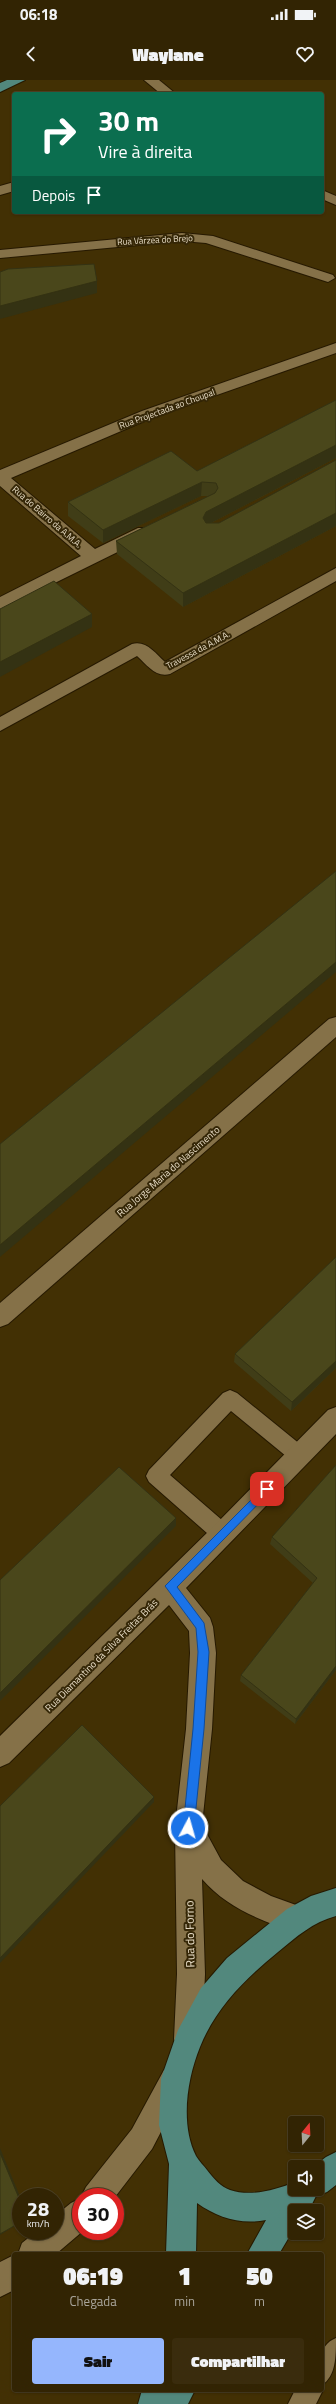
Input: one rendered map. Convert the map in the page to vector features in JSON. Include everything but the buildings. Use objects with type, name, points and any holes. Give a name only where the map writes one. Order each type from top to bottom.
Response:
[{"type":"main road","points":[[0,88],[18,80]]},
{"type":"main road","points":[[181,2252],[184,2164],[174,2125],[175,2079],[188,2040],[211,1998],[237,1968],[297,1919],[321,1906],[336,1902]]},
{"type":"main road","points":[[184,2164],[208,2193],[237,2208],[262,2207],[291,2196]]},
{"type":"main road","points":[[324,2177],[336,2167]]},
{"type":"main road","points":[[263,2252],[303,2196]]},
{"type":"main road","points":[[153,2404],[156,2392]]},
{"type":"main road","points":[[168,2404],[178,2392]]},
{"type":"street","points":[[151,80],[166,92]]},
{"type":"street","points":[[0,191],[12,187]]},
{"type":"street","points":[[324,195],[336,201]]},
{"type":"street","name":"Rua Várzea do Brejo","points":[[0,254],[150,239],[196,237],[208,239],[328,278]]},
{"type":"street","name":"Rua Projectada ao Choupal","points":[[0,476],[148,414],[336,348]]},
{"type":"street","name":"Rua do Bairro da A.M.A.","points":[[0,476],[93,557]]},
{"type":"street","name":"Rua do Bairro da A.M.A.","points":[[0,604],[162,524]]},
{"type":"street","name":"Travessa da A.M.A.","points":[[0,725],[138,648],[164,670],[336,574]]},
{"type":"street","name":"Rua Jorge Maria do Nascimento","points":[[0,1316],[336,1026]]},
{"type":"street","name":"Rua Diamantino da Silva Freitas Brás","points":[[0,1754],[223,1534],[336,1418]]},
{"type":"street","name":"Rua do Forno","points":[[170,1586],[201,1627],[204,1652],[199,1729],[188,1828],[191,1974],[188,2040]]},
{"type":"street","points":[[188,1828],[216,1874],[238,1894],[262,1908],[297,1919]]},
{"type":"street","points":[[103,2188],[142,2139],[175,2079]]},
{"type":"street","points":[[35,2252],[72,2221]]},
{"type":"street","points":[[0,2282],[12,2272]]},
{"type":"lane","points":[[223,1534],[156,1476],[230,1399],[299,1455]]},
{"type":"lane","points":[[324,2369],[336,2350]]},
{"type":"route","points":[[188,1828],[199,1729],[204,1652],[201,1627],[187,1606],[170,1586],[267,1489]]}]
